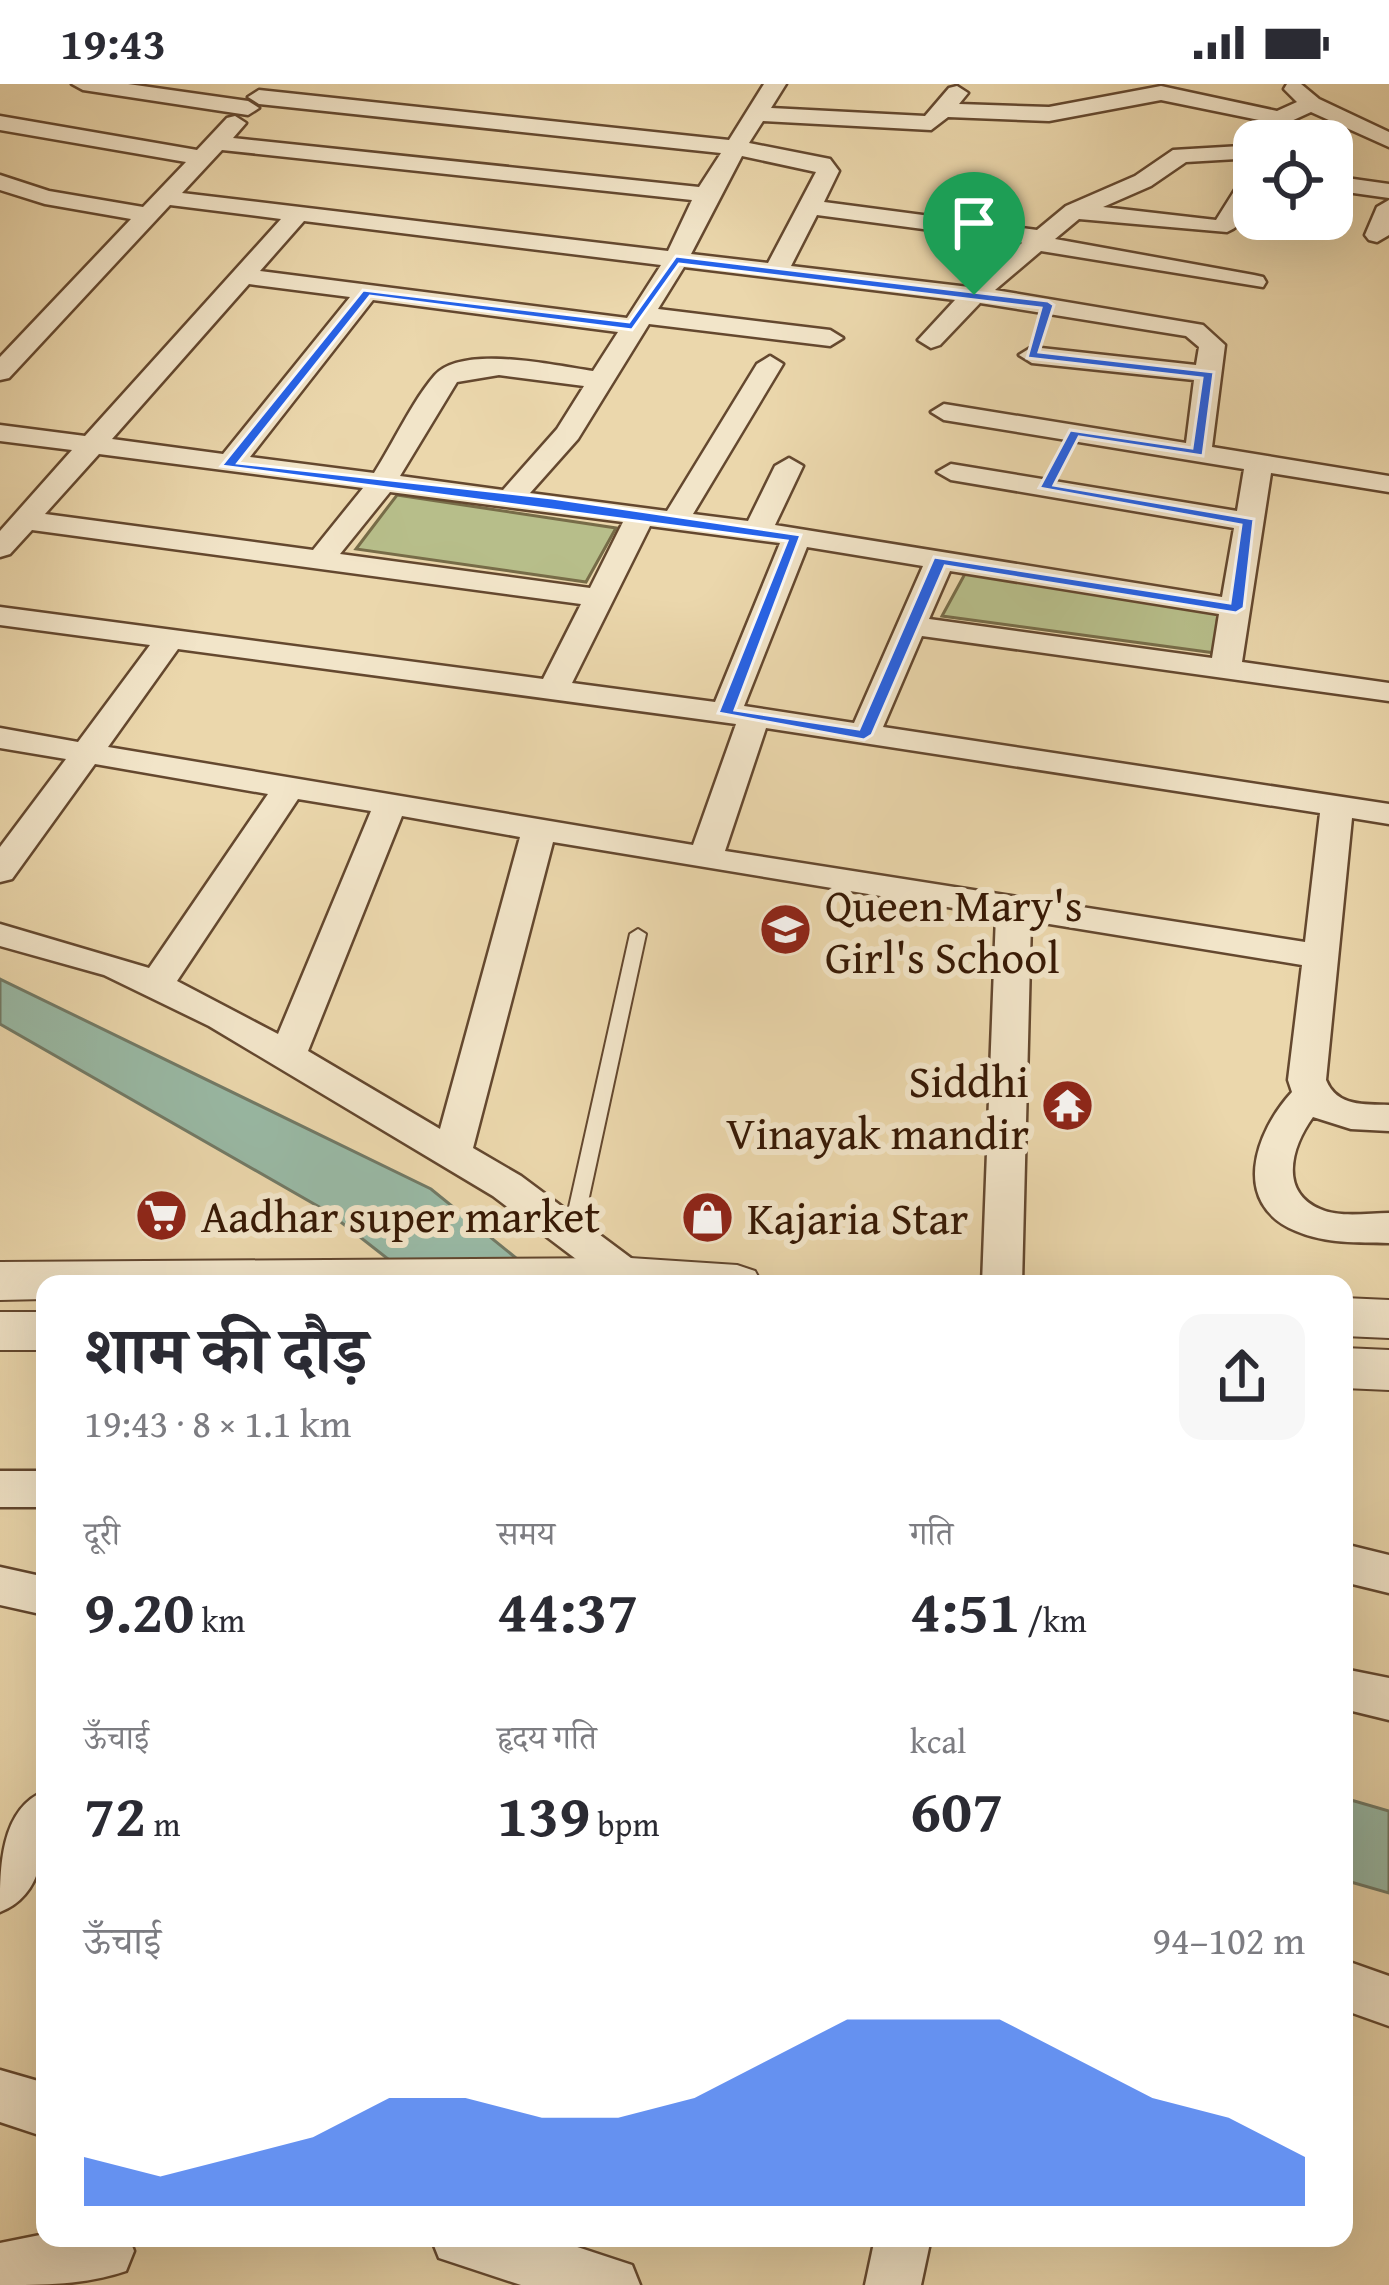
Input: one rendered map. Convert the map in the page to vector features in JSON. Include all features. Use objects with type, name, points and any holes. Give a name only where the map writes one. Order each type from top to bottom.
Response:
[{"type":"street","points":[[83,84],[182,101],[259,96],[738,148],[827,168],[776,270]]},
{"type":"street","points":[[510,499],[568,433],[676,260],[706,195],[770,104],[931,123],[964,84]]},
{"type":"street","points":[[1296,84],[1294,91],[1311,104],[1389,140]]},
{"type":"street","points":[[942,110],[1049,114],[1161,92],[1276,117]]},
{"type":"street","points":[[0,372],[147,215],[169,198],[259,96]]},
{"type":"street","points":[[931,340],[974,295],[1074,211],[1143,181],[1181,154],[1248,153],[1260,129],[1276,117],[1311,104]]},
{"type":"street","points":[[0,123],[144,150],[208,150],[706,195]]},
{"type":"street","points":[[11,186],[147,215]]},
{"type":"street","points":[[1353,186],[1389,190]]},
{"type":"street","points":[[169,198],[974,295],[1195,330],[1212,345],[1198,453]]},
{"type":"street","points":[[809,207],[1036,240],[1254,282]]},
{"type":"street","points":[[1377,236],[1389,207]]},
{"type":"street","points":[[1074,211],[1219,227],[1233,218]]},
{"type":"street","points":[[0,548],[299,213]]},
{"type":"street","points":[[242,276],[830,338]]},
{"type":"street","points":[[228,466],[367,292]]},
{"type":"street","points":[[1048,305],[1021,389],[1060,460],[1249,522]]},
{"type":"street","points":[[675,520],[770,364]]},
{"type":"street","points":[[320,560],[382,483],[455,371],[486,367],[600,380]]},
{"type":"street","points":[[944,412],[1021,389],[1209,374]]},
{"type":"street","points":[[0,434],[758,531],[1236,608]]},
{"type":"street","points":[[951,472],[1060,460],[1198,453],[1389,484]]},
{"type":"street","points":[[1225,670],[1259,463]]},
{"type":"street","points":[[758,531],[789,466]]},
{"type":"street","points":[[553,690],[640,517]]},
{"type":"street","points":[[23,520],[602,598]]},
{"type":"street","points":[[706,858],[740,715],[796,538]]},
{"type":"street","points":[[864,735],[940,560]]},
{"type":"street","points":[[0,616],[740,715],[1389,814]]},
{"type":"street","points":[[914,626],[1389,692]]},
{"type":"street","points":[[2,864],[170,639]]},
{"type":"street","points":[[0,738],[1319,956]]},
{"type":"street","points":[[157,984],[290,787]]},
{"type":"street","points":[[288,1055],[389,804]]},
{"type":"street","points":[[1337,806],[1307,1080],[1310,1096],[1341,1114],[1389,1118]]},
{"type":"street","points":[[453,1152],[539,830]]},
{"type":"street","points":[[1002,1275],[1014,907]]},
{"type":"street","points":[[0,935],[100,961],[157,984],[288,1055],[453,1152],[607,1268]]},
{"type":"street","points":[[1310,1096],[1277,1136],[1271,1160],[1280,1195],[1305,1219],[1336,1226],[1389,1228]]},
{"type":"street","points":[[449,1275],[607,1268],[664,1275]]},
{"type":"street","points":[[0,1281],[36,1281]]},
{"type":"street","points":[[1353,1317],[1389,1319]]},
{"type":"street","points":[[0,1331],[36,1330]]},
{"type":"street","points":[[1353,1368],[1389,1370]]},
{"type":"street","points":[[0,1489],[36,1490]]},
{"type":"street","points":[[0,1586],[36,1594]]},
{"type":"street","points":[[1353,1691],[1389,1699]]},
{"type":"street","points":[[0,1889],[31,1824]]},
{"type":"street","points":[[1353,1988],[1389,2001]]},
{"type":"street","points":[[0,2096],[36,2107]]},
{"type":"street","points":[[488,2247],[612,2285]]},
{"type":"street","points":[[893,2285],[901,2247]]},
{"type":"street","points":[[0,2271],[106,2251]]},
{"type":"lane","points":[[607,1268],[638,934]]},
{"type":"green space","points":[[397,495],[616,528],[586,582],[356,549]]},
{"type":"green space","points":[[966,572],[1218,611],[1215,653],[942,616]]},
{"type":"shaded area","points":[[0,979],[431,1189],[537,1275],[408,1275],[328,1212],[0,1024]]},
{"type":"shaded area","points":[[1353,1801],[1389,1811],[1389,1893],[1353,1883]]},
{"type":"place","name":"Queen Mary's Girl's School","points":[[786,930]]},
{"type":"place","name":"Siddhi Vinayak mandir","points":[[1068,1106]]},
{"type":"place","name":"Aadhar super market","points":[[162,1215]]},
{"type":"place","name":"Kajaria Star","points":[[708,1217]]},
{"type":"route","points":[[676,260],[974,295],[1048,305],[1032,356],[1209,374],[1198,453],[1075,433],[1046,488],[1249,522],[1236,608],[940,560],[864,735],[726,713],[796,538],[552,502],[228,466],[367,292],[632,326],[676,260]]}]
